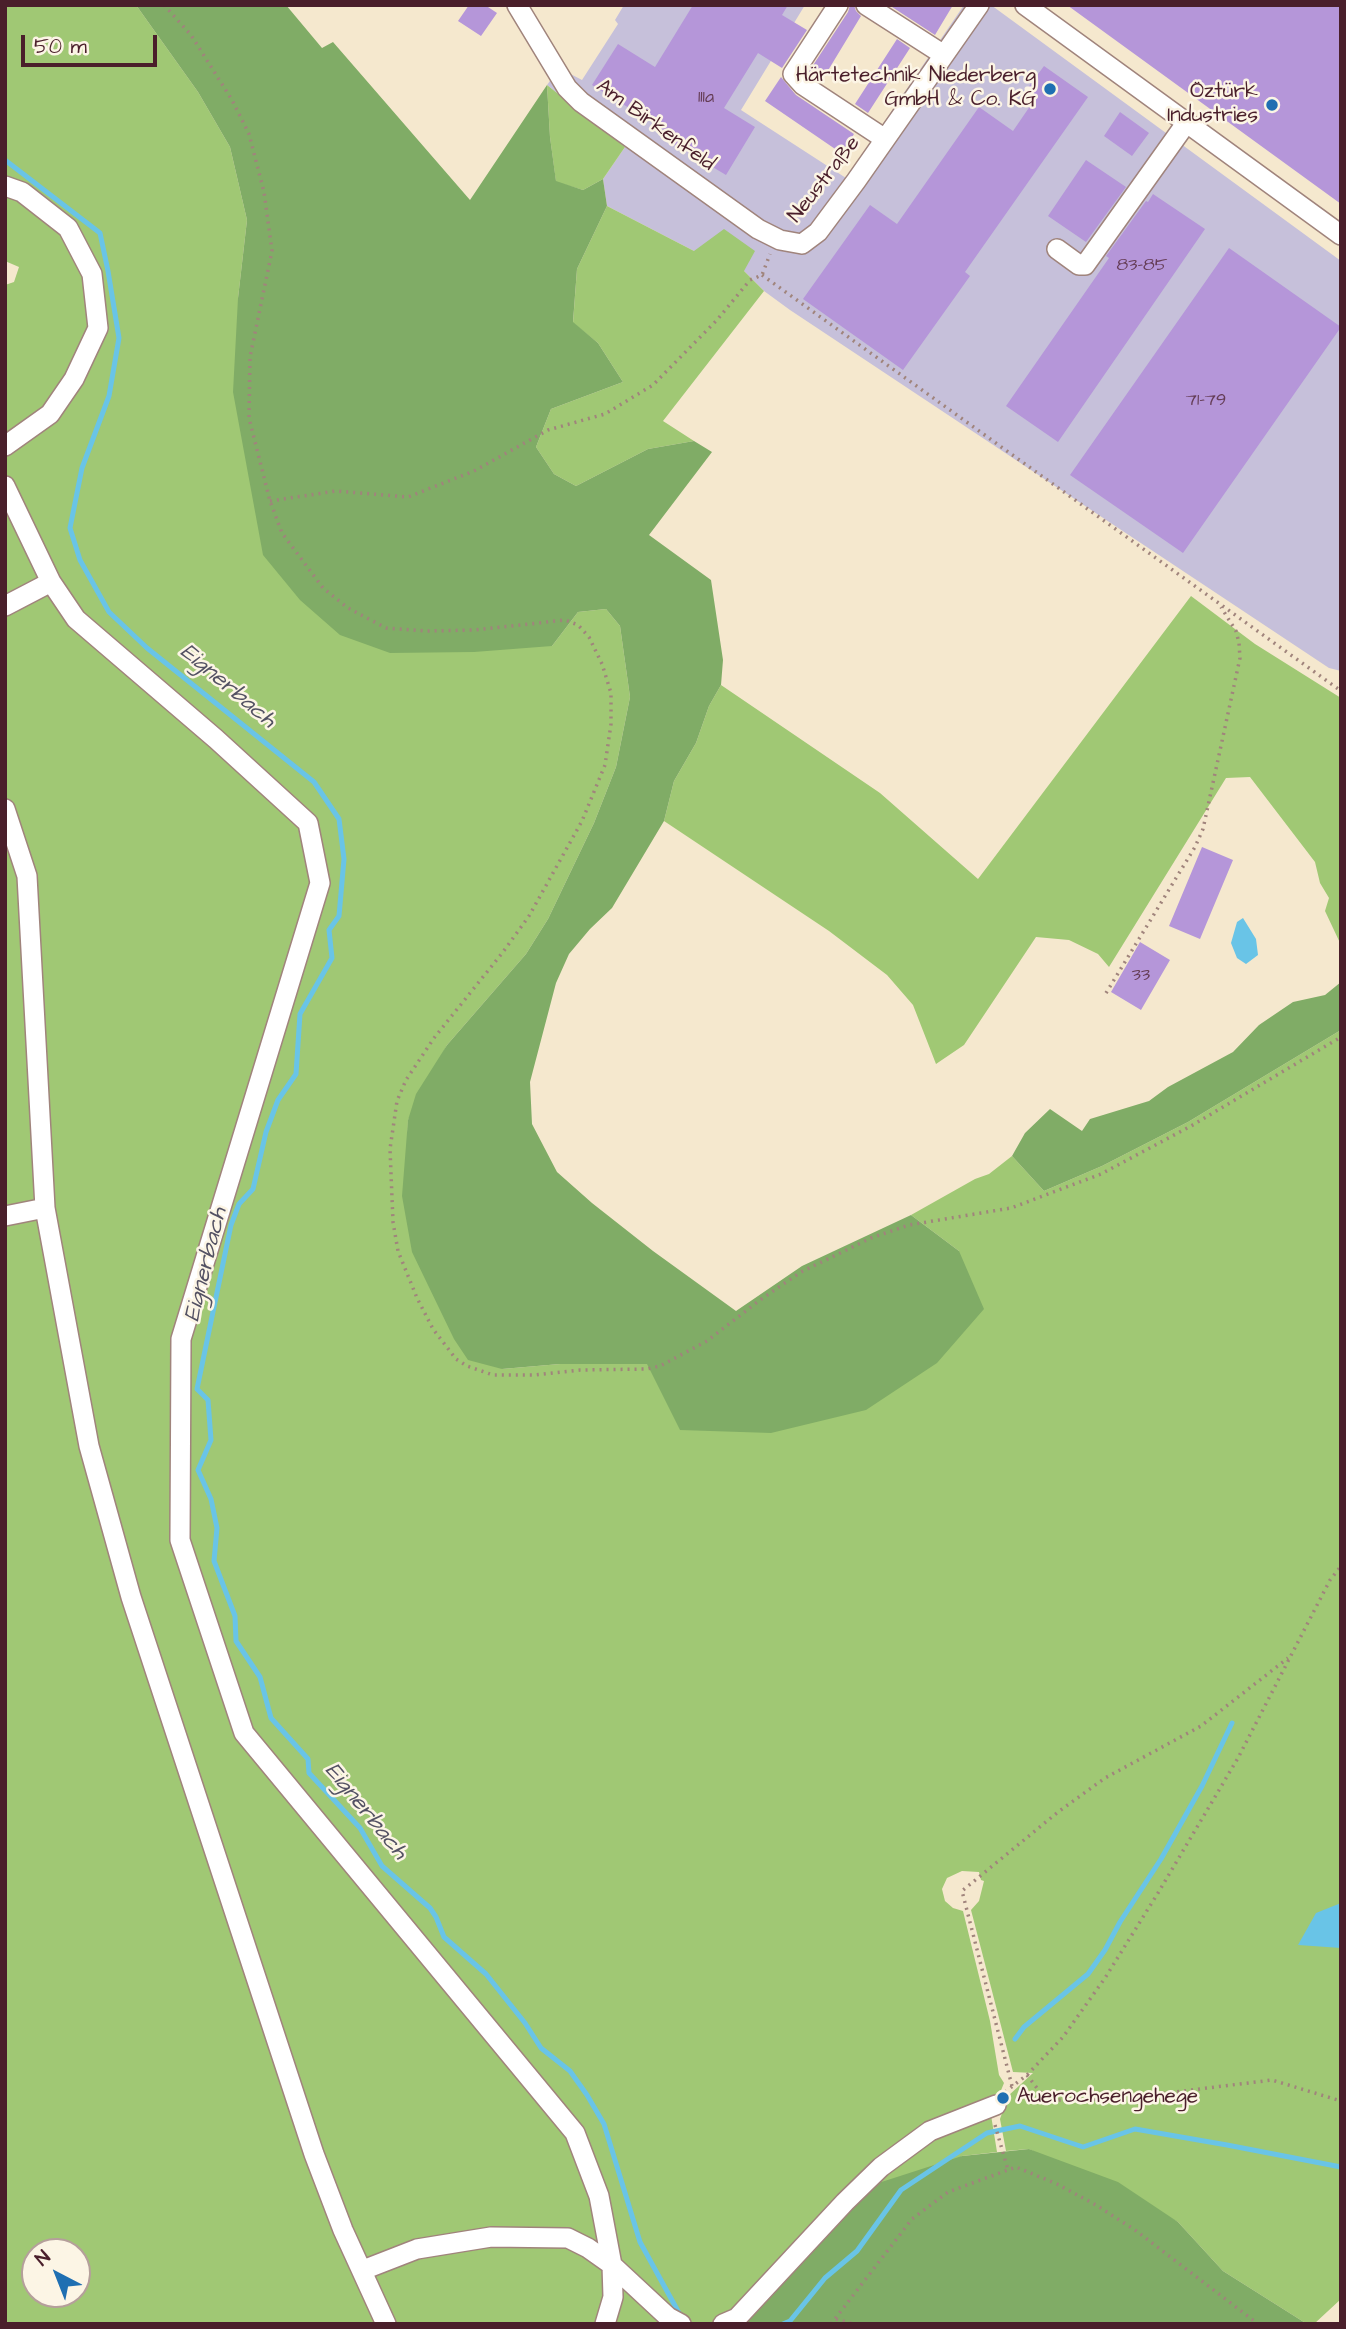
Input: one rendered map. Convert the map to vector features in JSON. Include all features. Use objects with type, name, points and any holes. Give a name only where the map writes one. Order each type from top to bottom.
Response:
[{"type":"street","name":"Am Birkenfeld","points":[[517,5],[567,88],[581,103],[758,229],[780,240],[802,244]]},
{"type":"street","points":[[838,5],[793,74],[803,85],[886,139]]},
{"type":"street","points":[[866,5],[944,55]]},
{"type":"street","name":"Neustraße","points":[[802,244],[818,232],[979,5]]},
{"type":"street","points":[[1026,5],[1341,235]]},
{"type":"street","points":[[1057,249],[1079,265],[1085,265],[1187,122]]},
{"type":"street","points":[[5,186],[22,192],[68,228],[92,274],[98,328],[74,379],[50,414],[5,446]]},
{"type":"street","points":[[5,486],[51,582],[76,619],[308,822],[320,883],[181,1339],[180,1540],[244,1733],[575,2133],[598,2196],[612,2265],[612,2297],[605,2324]]},
{"type":"street","points":[[5,606],[51,582]]},
{"type":"street","points":[[5,809],[27,876],[45,1208],[89,1446],[131,1597],[314,2154],[343,2230],[386,2324]]},
{"type":"street","points":[[5,1216],[45,1208]]},
{"type":"street","points":[[723,2324],[737,2318],[881,2167],[930,2131],[996,2105]]},
{"type":"street","points":[[363,2270],[417,2249],[491,2237],[568,2238],[589,2248],[612,2265],[668,2317],[681,2324]]},
{"type":"path","points":[[164,5],[191,35],[232,100],[249,134],[264,192],[272,251],[250,357],[249,418],[270,501],[282,533],[323,588],[348,608],[386,628],[426,631],[475,630],[565,620],[578,625],[589,637],[602,664],[611,693],[611,724],[605,765],[582,821],[529,916],[418,1061],[397,1101],[390,1149],[393,1222],[398,1251],[433,1329],[456,1359],[493,1375],[647,1369],[660,1366],[707,1341],[801,1272],[871,1238],[909,1225],[1011,1208],[1101,1174],[1191,1126],[1341,1037]]},
{"type":"path","points":[[270,501],[336,491],[408,497],[474,471],[548,430],[605,414],[653,385],[717,320],[750,280],[762,275],[769,254],[802,244]]},
{"type":"path","points":[[762,275],[1341,691]]},
{"type":"path","points":[[1106,993],[1188,859],[1203,829],[1240,658],[1236,631],[1220,605]]},
{"type":"path","points":[[1008,2170],[995,2126],[996,2105],[1003,2094],[1027,2075],[1063,2036],[1105,1979],[1238,1758],[1330,1580],[1341,1566]]},
{"type":"path","points":[[1012,2086],[962,1891],[1095,1785],[1201,1726],[1289,1658]]},
{"type":"path","points":[[1027,2075],[1040,2092],[1060,2101],[1119,2099],[1272,2080],[1341,2101]]},
{"type":"path","points":[[831,2324],[912,2219],[948,2192],[1016,2167],[1057,2184],[1135,2230],[1258,2324]]},
{"type":"path","points":[[836,2319],[853,2324]]},
{"type":"shaded area","points":[[624,5],[805,5],[741,110],[846,178],[964,5],[991,5],[1341,261],[1341,671],[1329,668],[790,310],[764,291],[744,271],[694,251],[607,206],[603,179],[625,147],[547,85],[559,68],[582,80],[618,24],[615,20]]},
{"type":"green space","points":[[5,5],[136,5],[198,92],[230,147],[247,220],[238,298],[552,646],[578,612],[606,609],[620,626],[630,697],[616,767],[594,823],[548,919],[526,954],[447,1045],[408,1120],[407,1148],[502,1369],[560,1364],[647,1364],[959,1251],[911,1215],[989,1174],[1012,1156],[1044,1191],[1102,1166],[1188,1122],[1341,1030],[1341,2299],[1314,2324],[1307,2324],[1223,2271],[1178,2222],[1029,2149],[1006,2151],[1000,2119],[1008,2096],[1033,2073],[1013,2072],[971,1910],[979,1901],[984,1881],[981,1880],[979,1872],[962,1871],[947,1878],[942,1889],[945,1901],[953,1908],[963,1911],[990,2021],[999,2075],[1004,2083],[991,2115],[997,2152],[962,2156],[744,2324],[5,2324],[5,285],[14,282],[19,267],[5,261]]},
{"type":"green space","points":[[136,5],[286,5],[322,48],[333,42],[470,200],[547,85],[556,181],[583,190],[603,179],[607,206],[577,269],[573,322],[598,343],[623,382],[551,409],[536,447],[554,474],[576,486],[648,449],[694,441],[712,452],[649,535],[711,580],[723,660],[721,685],[709,706],[696,743],[674,781],[664,821],[612,908],[569,954],[556,983],[530,1082],[532,1124],[557,1172],[653,1251],[736,1311],[802,1266],[911,1215],[959,1251],[984,1309],[937,1363],[866,1410],[771,1433],[680,1430],[647,1364],[560,1364],[502,1369],[468,1360],[454,1339],[412,1252],[402,1196],[408,1120],[416,1094],[447,1045],[526,954],[548,919],[594,823],[616,767],[630,697],[620,626],[606,609],[578,612],[552,646],[474,652],[390,653],[340,635],[300,600],[263,555],[233,392],[238,298],[247,220],[230,147],[198,92]]},
{"type":"green space","points":[[547,85],[625,147],[603,179],[583,190],[556,182]]},
{"type":"green space","points":[[607,206],[694,251],[724,229],[755,251],[744,271],[764,291],[663,421],[694,441],[648,449],[576,486],[554,474],[536,447],[551,409],[623,382],[598,343],[573,323],[577,269]]},
{"type":"green space","points":[[1191,596],[1255,644],[1341,698],[1341,945],[1325,911],[1329,898],[1320,883],[1315,862],[1250,777],[1226,778],[1109,967],[1098,954],[1069,940],[1036,937],[964,1045],[936,1064],[913,1005],[887,975],[829,931],[664,821],[674,781],[696,743],[709,706],[721,685],[880,793],[978,879]]},
{"type":"green space","points":[[1341,982],[1341,1030],[1188,1122],[1102,1166],[1044,1191],[1012,1156],[1025,1133],[1050,1109],[1082,1131],[1090,1119],[1149,1101],[1168,1087],[1233,1052],[1259,1025],[1293,1002],[1325,995]]},
{"type":"green space","points":[[1029,2149],[1118,2182],[1178,2222],[1223,2271],[1307,2324],[744,2324],[866,2187],[962,2156]]},
{"type":"water","points":[[1243,918],[1256,939],[1258,955],[1246,964],[1237,958],[1231,943],[1237,922]]},
{"type":"water","points":[[1341,1903],[1341,1948],[1298,1945],[1316,1913]]},
{"type":"building","points":[[469,5],[485,5],[497,13],[481,36],[458,21]]},
{"type":"building","points":[[693,5],[788,5],[782,15],[807,30],[782,68],[758,53],[724,108],[755,127],[726,175],[659,135],[663,129],[592,85],[618,44],[655,67]]},
{"type":"building","points":[[850,5],[854,5],[861,16],[821,82],[808,73]]},
{"type":"building","points":[[889,5],[953,5],[935,35]]},
{"type":"building","name":"Öztürk Industries","points":[[1067,5],[1341,5],[1341,204]]},
{"type":"building","points":[[897,39],[910,48],[868,113],[855,104]]},
{"type":"building","points":[[1044,66],[1088,97],[965,272],[970,276],[903,370],[803,299],[870,205],[897,224],[979,107],[1013,131],[1037,96],[1027,89]]},
{"type":"building","points":[[781,77],[796,95],[854,134],[841,153],[765,101]]},
{"type":"building","points":[[1120,112],[1149,133],[1132,156],[1104,136]]},
{"type":"building","points":[[1086,160],[1126,187],[1086,242],[1048,216]]},
{"type":"building","points":[[1153,194],[1205,229],[1058,442],[1006,406],[1109,258],[1106,256]]},
{"type":"building","points":[[1229,248],[1341,327],[1183,553],[1070,475]]},
{"type":"building","points":[[1202,847],[1233,860],[1200,939],[1169,926]]},
{"type":"building","points":[[1140,942],[1170,960],[1141,1010],[1111,992]]},
{"type":"waterway","name":"Eignerbach","points":[[5,160],[100,233],[108,271],[119,338],[109,396],[82,468],[70,528],[80,560],[109,612],[147,648],[314,782],[339,819],[344,859],[339,916],[329,930],[332,958],[300,1014],[296,1074],[278,1100],[266,1132],[253,1189],[239,1204],[231,1225],[197,1389],[208,1400],[211,1440],[198,1470],[211,1499],[217,1528],[214,1561],[235,1616],[236,1641],[260,1677],[271,1718],[308,1759],[309,1773],[360,1828],[382,1866],[430,1908],[444,1937],[486,1974],[541,2048],[570,2071],[587,2095],[604,2124],[640,2242],[679,2313],[678,2319]]},
{"type":"waterway","points":[[1015,2039],[1024,2027],[1088,1974],[1105,1950],[1202,1786],[1232,1723]]},
{"type":"waterway","points":[[783,2324],[790,2321],[825,2278],[857,2251],[901,2190],[987,2133],[1020,2126],[1083,2147],[1135,2129],[1341,2167]]},
{"type":"place","name":"Härtetechnik Niederberg GmbH & Co. KG","points":[[1050,89]]},
{"type":"place","name":"Öztürk Industries","points":[[1272,105]]},
{"type":"place","name":"Auerochsengehege","points":[[1003,2098]]}]
